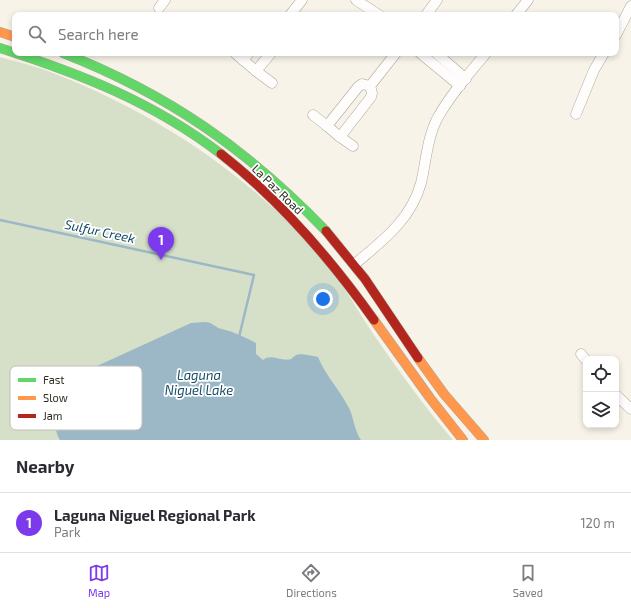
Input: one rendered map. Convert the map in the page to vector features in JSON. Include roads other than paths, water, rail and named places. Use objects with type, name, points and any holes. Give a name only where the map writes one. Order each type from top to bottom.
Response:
[{"type":"main road","points":[[0,32],[12,36]]},
{"type":"main road","name":"La Paz Road","points":[[0,48],[12,52]]},
{"type":"main road","name":"La Paz Road","points":[[23,56],[92,80],[148,106],[204,141],[252,179],[280,205],[335,265],[422,388],[463,440]]},
{"type":"main road","name":"La Paz Road","points":[[70,56],[107,71],[146,91],[196,120],[230,143],[296,200],[355,264],[432,378],[484,440]]},
{"type":"main road","points":[[280,205],[292,206],[343,262],[355,264],[355,276],[389,330],[388,341]]},
{"type":"street","points":[[292,12],[302,0]]},
{"type":"street","points":[[356,0],[374,12]]},
{"type":"street","points":[[428,12],[437,0]]},
{"type":"street","points":[[518,12],[528,0]]},
{"type":"street","points":[[619,29],[631,6]]},
{"type":"street","points":[[246,56],[256,71],[272,83]]},
{"type":"street","points":[[256,71],[268,56]]},
{"type":"street","points":[[370,86],[394,56]]},
{"type":"street","points":[[424,56],[463,82]]},
{"type":"street","points":[[439,56],[463,82]]},
{"type":"street","points":[[355,264],[390,235],[400,224],[421,184],[428,146],[437,120],[463,82],[484,56]]},
{"type":"street","points":[[576,114],[594,70],[602,56]]},
{"type":"street","points":[[327,126],[358,87],[362,84],[370,86]]},
{"type":"street","points":[[340,137],[371,97],[372,93],[370,86]]},
{"type":"street","points":[[312,114],[353,146]]},
{"type":"street","points":[[619,398],[631,409]]},
{"type":"water","name":"Laguna Niguel Lake","points":[[191,323],[210,323],[256,343],[256,354],[263,360],[273,357],[287,360],[301,354],[318,357],[349,408],[361,440],[60,440],[56,430],[142,430],[142,366],[97,366]]},
{"type":"waterway","name":"Sulfur Creek","points":[[0,220],[254,275],[239,337]]},
{"type":"place","name":"Laguna Niguel Regional Park","points":[[161,260]]}]
